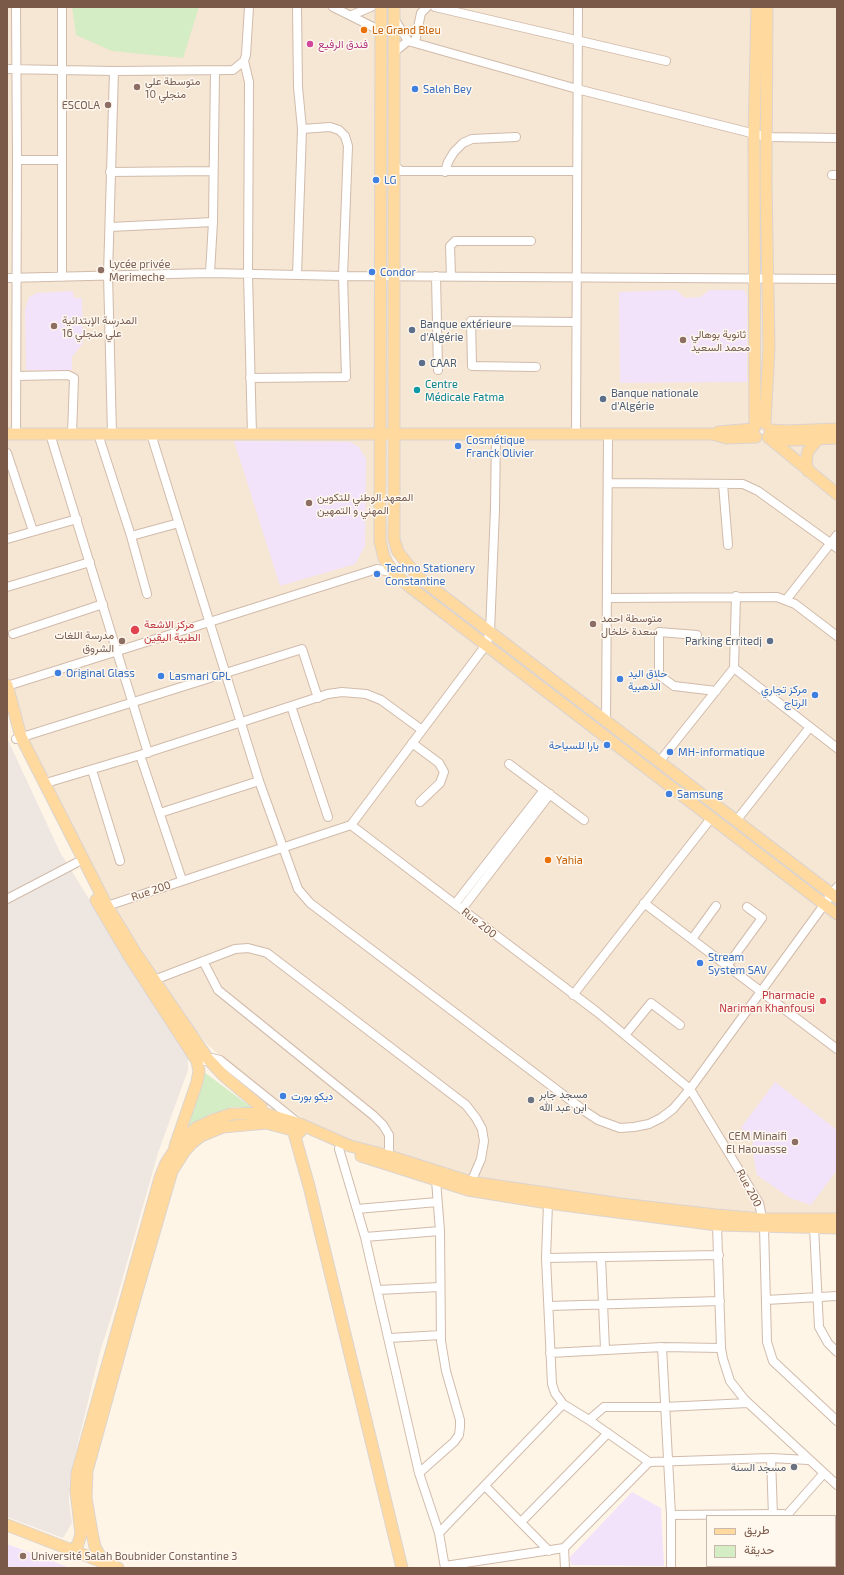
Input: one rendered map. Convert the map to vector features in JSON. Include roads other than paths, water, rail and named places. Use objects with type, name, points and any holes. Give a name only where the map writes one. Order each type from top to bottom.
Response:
[{"type":"main road","points":[[381,7],[380,541],[384,558],[394,573],[837,914]]},
{"type":"main road","points":[[394,7],[395,20],[393,53],[396,172],[394,276],[394,539],[398,552],[417,576],[736,821],[835,893]]},
{"type":"main road","points":[[757,7],[754,135],[755,279],[762,431],[837,494]]},
{"type":"main road","points":[[762,431],[769,348],[769,279],[766,184],[767,7]]},
{"type":"main road","points":[[11,434],[712,434],[727,438],[762,431],[837,429]]},
{"type":"main road","points":[[762,431],[788,440],[837,438]]},
{"type":"main road","points":[[808,471],[806,461],[808,451],[818,439]]},
{"type":"main road","points":[[7,686],[18,738],[46,783],[107,906],[134,950],[208,1059],[224,1076],[261,1107],[264,1118]]},
{"type":"main road","points":[[7,710],[18,738],[76,863],[105,918],[192,1051],[198,1066],[197,1082],[177,1136],[174,1149]]},
{"type":"main road","points":[[72,1552],[78,1544],[80,1534],[76,1491],[77,1473],[160,1178],[174,1149],[188,1134],[212,1120],[231,1114],[264,1118],[294,1125],[436,1180],[548,1203],[717,1225],[837,1219]]},
{"type":"main road","points":[[104,1563],[95,1547],[92,1533],[86,1498],[87,1471],[131,1311],[172,1171],[188,1147],[201,1136],[234,1124],[264,1118]]},
{"type":"main road","points":[[294,1125],[339,1149],[387,1160],[470,1186],[763,1223],[837,1228]]},
{"type":"main road","points":[[294,1125],[368,1435],[402,1568]]},
{"type":"main road","points":[[7,1525],[72,1552],[118,1568]]},
{"type":"street","points":[[11,434],[16,376],[18,160],[16,7]]},
{"type":"street","points":[[62,7],[62,277]]},
{"type":"street","points":[[7,69],[114,71],[233,70],[244,61],[246,56],[248,7]]},
{"type":"street","points":[[297,7],[298,87],[302,129],[297,275]]},
{"type":"street","points":[[333,7],[342,9],[381,30]]},
{"type":"street","points":[[352,15],[371,7]]},
{"type":"street","points":[[393,53],[412,41],[421,13],[427,7]]},
{"type":"street","points":[[435,7],[666,61]]},
{"type":"street","points":[[576,435],[575,322],[578,7]]},
{"type":"street","points":[[395,20],[412,41],[577,89],[754,135],[767,137],[837,138]]},
{"type":"street","points":[[244,61],[249,82],[248,274],[252,434]]},
{"type":"street","points":[[210,273],[213,222],[215,70]]},
{"type":"street","points":[[112,434],[108,274],[114,71]]},
{"type":"street","points":[[250,378],[346,377],[343,276],[348,146],[345,136],[339,130],[330,127],[302,129]]},
{"type":"street","points":[[445,172],[448,162],[454,152],[463,143],[472,139],[516,137]]},
{"type":"street","points":[[18,160],[62,160]]},
{"type":"street","points":[[396,172],[576,171]]},
{"type":"street","points":[[110,172],[213,172]]},
{"type":"street","points":[[110,227],[213,222]]},
{"type":"street","points":[[451,276],[450,246],[455,241],[531,241]]},
{"type":"street","points":[[7,278],[108,274],[210,273],[343,276],[837,279]]},
{"type":"street","points":[[436,276],[438,370]]},
{"type":"street","points":[[536,367],[472,366],[471,321],[575,322]]},
{"type":"street","points":[[16,376],[68,375],[74,378],[72,434]]},
{"type":"street","points":[[50,434],[118,651],[160,813],[182,880]]},
{"type":"street","points":[[98,434],[148,594]]},
{"type":"street","points":[[151,434],[242,721],[259,781],[293,881],[298,889],[310,903],[598,1120],[620,1128],[634,1128],[661,1118],[673,1109],[690,1089],[824,903],[835,893]]},
{"type":"street","points":[[351,825],[486,645],[490,632],[495,509],[496,434]]},
{"type":"street","points":[[606,722],[608,435]]},
{"type":"street","points":[[7,453],[33,531]]},
{"type":"street","points":[[608,484],[743,484],[750,486],[834,545]]},
{"type":"street","points":[[723,484],[728,546]]},
{"type":"street","points":[[7,539],[77,519]]},
{"type":"street","points":[[131,536],[179,523]]},
{"type":"street","points":[[786,600],[834,545],[837,535]]},
{"type":"street","points":[[377,569],[382,552]]},
{"type":"street","points":[[7,587],[90,562]]},
{"type":"street","points":[[7,686],[377,569],[394,573]]},
{"type":"street","points":[[608,598],[736,596],[777,597],[795,604],[837,636]]},
{"type":"street","points":[[659,762],[734,668],[736,596]]},
{"type":"street","points":[[12,634],[103,604]]},
{"type":"street","points":[[697,635],[659,632],[659,675],[674,686],[716,691]]},
{"type":"street","points":[[18,738],[302,649],[318,698]]},
{"type":"street","points":[[734,668],[837,748]]},
{"type":"street","points":[[46,783],[144,754],[242,721],[342,692],[366,694],[381,700],[422,730]]},
{"type":"street","points":[[291,706],[328,817]]},
{"type":"street","points":[[736,821],[810,727]]},
{"type":"street","points":[[412,743],[439,763],[444,772],[440,783],[420,802]]},
{"type":"street","points":[[510,764],[584,820]]},
{"type":"street","points":[[92,770],[120,860]]},
{"type":"street","points":[[160,813],[259,781]]},
{"type":"street","points":[[455,904],[547,792]]},
{"type":"street","points":[[462,910],[547,792]]},
{"type":"street","points":[[573,995],[712,817]]},
{"type":"street","name":"Rue 200","points":[[107,906],[351,825],[625,1035],[690,1089],[759,1203],[763,1223],[767,1342],[773,1361],[837,1421]]},
{"type":"street","points":[[7,899],[76,863]]},
{"type":"street","points":[[644,903],[837,1049]]},
{"type":"street","points":[[692,939],[716,906]]},
{"type":"street","points":[[727,966],[762,918],[747,907]]},
{"type":"street","points":[[154,980],[235,949],[248,948],[268,953],[466,1105],[482,1129],[484,1141],[481,1159],[470,1186]]},
{"type":"street","points":[[203,961],[218,990],[374,1116],[389,1135],[387,1160]]},
{"type":"street","points":[[625,1035],[651,1003],[680,1025]]},
{"type":"street","points":[[198,1066],[208,1059],[215,1058],[220,1060],[294,1125]]},
{"type":"street","points":[[339,1149],[365,1237],[419,1473],[439,1533],[445,1567],[564,1548],[649,1462]]},
{"type":"street","points":[[419,1473],[454,1442],[459,1435],[460,1428],[446,1371],[441,1335],[440,1231],[436,1180]]},
{"type":"street","points":[[357,1209],[437,1202]]},
{"type":"street","points":[[548,1203],[546,1258],[552,1384],[563,1404],[589,1420],[649,1462],[667,1463],[771,1458],[808,1460]]},
{"type":"street","points":[[717,1225],[721,1348],[722,1359],[730,1381],[748,1403],[808,1460],[837,1485]]},
{"type":"street","points":[[814,1227],[819,1327],[828,1343],[837,1352]]},
{"type":"street","points":[[365,1237],[440,1231]]},
{"type":"street","points":[[546,1258],[719,1255]]},
{"type":"street","points":[[601,1257],[605,1349]]},
{"type":"street","points":[[377,1290],[440,1287]]},
{"type":"street","points":[[766,1300],[837,1296]]},
{"type":"street","points":[[549,1306],[720,1301]]},
{"type":"street","points":[[389,1338],[441,1335]]},
{"type":"street","points":[[828,1343],[837,1343]]},
{"type":"street","points":[[550,1353],[662,1347],[721,1348]]},
{"type":"street","points":[[662,1347],[671,1516],[671,1568]]},
{"type":"street","points":[[589,1420],[604,1407],[664,1407],[748,1403]]},
{"type":"street","points":[[439,1533],[563,1404]]},
{"type":"street","points":[[522,1521],[608,1433]]},
{"type":"street","points":[[723,1515],[773,1515],[771,1458]]},
{"type":"street","points":[[788,1515],[824,1473]]},
{"type":"street","points":[[485,1486],[522,1521],[549,1551]]},
{"type":"street","points":[[671,1516],[706,1515]]},
{"type":"street","points":[[564,1548],[565,1568]]},
{"type":"place","name":"Le Grand Bleu","points":[[364,30]]},
{"type":"place","name":"فندق الرفيع","points":[[310,44]]},
{"type":"place","name":"متوسطة علي منجلي 10","points":[[137,87]]},
{"type":"place","name":"Saleh Bey","points":[[415,89]]},
{"type":"place","name":"ESCOLA","points":[[108,105]]},
{"type":"place","name":"LG","points":[[376,180]]},
{"type":"place","name":"Lycée privée Merimeche","points":[[101,270]]},
{"type":"place","name":"Condor","points":[[372,272]]},
{"type":"place","name":"المدرسة الإبتدائية علي منجلي 16","points":[[54,326]]},
{"type":"place","name":"Banque extérieure d'Algérie","points":[[412,330]]},
{"type":"place","name":"ثانوية بوهالي محمد السعيد","points":[[683,340]]},
{"type":"place","name":"CAAR","points":[[422,363]]},
{"type":"place","name":"Centre Médicale Fatma","points":[[417,390]]},
{"type":"place","name":"Banque nationale d'Algérie","points":[[603,399]]},
{"type":"place","name":"Cosmétique Franck Olivier","points":[[458,446]]},
{"type":"place","name":"المعهد الوطني للتكوين المهني و التمهين","points":[[309,503]]},
{"type":"place","name":"Techno Stationery Constantine","points":[[377,574]]},
{"type":"place","name":"متوسطة احمد سعدة خلخال","points":[[593,624]]},
{"type":"place","name":"مركز الاشعة الطبية اليقين","points":[[135,630]]},
{"type":"place","name":"مدرسة اللغات الشروق","points":[[122,641]]},
{"type":"place","name":"Parking Erritedj","points":[[770,641]]},
{"type":"place","name":"Original Glass","points":[[58,673]]},
{"type":"place","name":"Lasmari GPL","points":[[161,676]]},
{"type":"place","name":"حلاق اليد الذهبية","points":[[620,679]]},
{"type":"place","name":"مركز تجاري الرتاج","points":[[815,695]]},
{"type":"place","name":"يارا للسياحة","points":[[607,745]]},
{"type":"place","name":"MH-informatique","points":[[670,752]]},
{"type":"place","name":"Samsung","points":[[669,794]]},
{"type":"place","name":"Yahia","points":[[548,860]]},
{"type":"place","name":"Stream System SAV","points":[[700,963]]},
{"type":"place","name":"Pharmacie Nariman Khanfousi","points":[[823,1001]]},
{"type":"place","name":"ديكو بورت","points":[[283,1096]]},
{"type":"place","name":"مسجد جابر ابن عبد الله","points":[[531,1100]]},
{"type":"place","name":"CEM Minaifi El Haouasse","points":[[795,1142]]},
{"type":"place","name":"مسجد السنة","points":[[794,1467]]},
{"type":"place","name":"Université Salah Boubnider Constantine 3","points":[[23,1556]]}]
